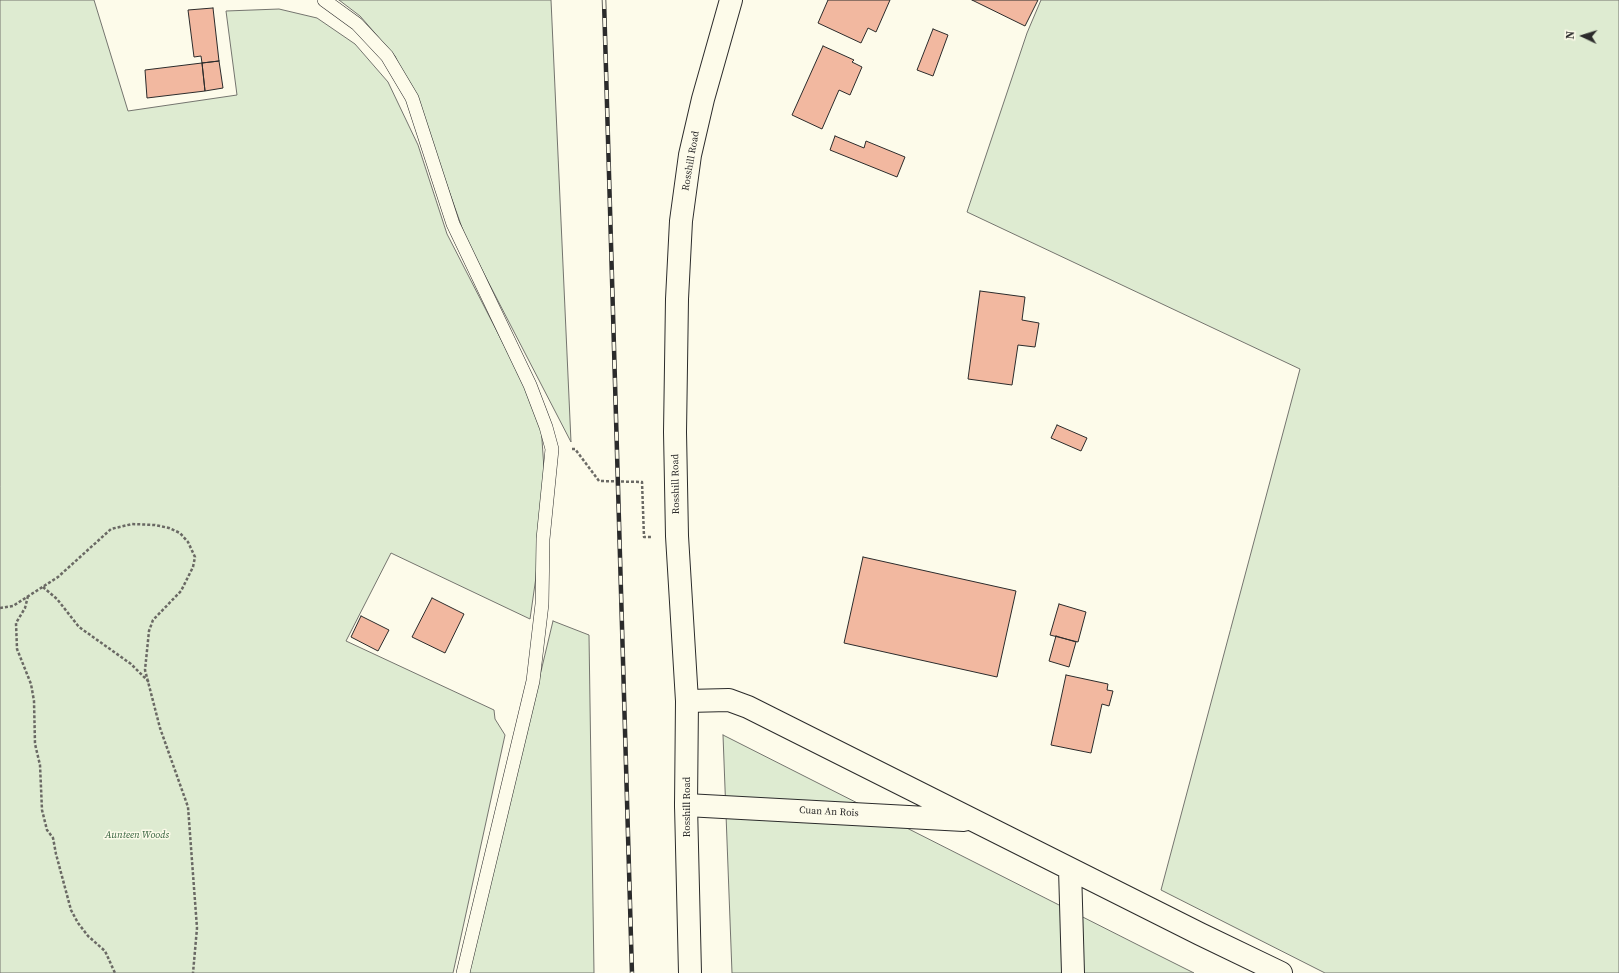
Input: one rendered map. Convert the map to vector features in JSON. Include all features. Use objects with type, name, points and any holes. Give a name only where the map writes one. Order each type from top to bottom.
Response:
[{"type":"street","name":"Rosshill Road","points":[[690,973],[686,805],[687,701],[677,536],[675,432],[676,307],[681,221],[690,155],[703,99],[732,0]]},
{"type":"street","points":[[687,701],[729,700],[748,706],[1070,869],[1281,973]]},
{"type":"street","name":"Cuan An Rois","points":[[686,805],[973,820]]},
{"type":"street","points":[[1070,869],[1073,973]]},
{"type":"lane","points":[[324,0],[356,24],[387,56],[412,98],[453,224],[530,385],[552,449],[543,539],[542,604],[533,681],[463,973]]},
{"type":"path","points":[[552,449],[575,449],[599,481],[642,482],[644,537],[677,536]]},
{"type":"path","points":[[0,608],[13,606],[58,577],[111,529],[132,524],[155,525],[169,528],[180,533],[188,542],[195,557],[193,567],[181,591],[153,620],[149,631],[146,670],[160,728],[188,807],[197,928],[193,973]]},
{"type":"path","points":[[43,587],[57,599],[79,627],[131,664],[149,682]]},
{"type":"path","points":[[28,596],[25,608],[16,623],[17,649],[31,684],[34,701],[35,744],[40,765],[42,810],[47,830],[53,838],[71,910],[78,924],[88,936],[105,951],[115,973]]},
{"type":"green space","name":"Aunteen Woods","points":[[0,0],[94,0],[128,111],[237,95],[226,11],[279,9],[317,18],[355,44],[388,82],[418,145],[447,234],[523,382],[541,425],[544,469],[536,577],[530,619],[391,553],[346,641],[494,710],[495,719],[505,735],[453,973],[0,973]]},
{"type":"green space","points":[[339,0],[551,0],[571,442],[466,239],[421,112],[395,56],[360,16]]},
{"type":"green space","points":[[1041,0],[1619,0],[1619,973],[1325,973],[1161,890],[1300,369],[967,212],[1027,33]]},
{"type":"green space","points":[[553,621],[589,635],[594,973],[469,973]]},
{"type":"green space","points":[[723,735],[1146,949],[1194,973],[732,973]]},
{"type":"building","points":[[828,0],[890,0],[876,32],[868,28],[861,43],[818,23]]},
{"type":"building","points":[[972,0],[1038,0],[1025,26]]},
{"type":"building","points":[[213,8],[219,61],[202,63],[201,56],[194,57],[188,10]]},
{"type":"building","points":[[933,29],[948,35],[933,76],[917,70]]},
{"type":"building","points":[[823,46],[854,60],[852,62],[862,67],[850,95],[839,90],[822,129],[792,115]]},
{"type":"building","points":[[219,61],[223,88],[205,91],[202,63]]},
{"type":"building","points":[[202,63],[205,91],[147,98],[145,70]]},
{"type":"building","points":[[835,136],[864,148],[866,141],[905,157],[897,177],[830,150]]},
{"type":"building","points":[[980,291],[1025,297],[1022,320],[1039,323],[1035,347],[1018,345],[1012,385],[968,379]]},
{"type":"building","points":[[1057,425],[1087,438],[1081,451],[1051,438]]},
{"type":"building","points":[[863,557],[1016,591],[997,677],[844,643]]},
{"type":"building","points":[[432,598],[464,614],[445,653],[412,637]]},
{"type":"building","points":[[1059,604],[1086,612],[1078,642],[1050,635]]},
{"type":"building","points":[[361,616],[389,630],[378,651],[351,637]]},
{"type":"building","points":[[1056,636],[1076,642],[1069,667],[1049,661]]},
{"type":"building","points":[[1066,675],[1108,684],[1107,690],[1113,691],[1109,706],[1102,704],[1091,753],[1051,745]]},
{"type":"railway","points":[[604,0],[632,973]]}]
